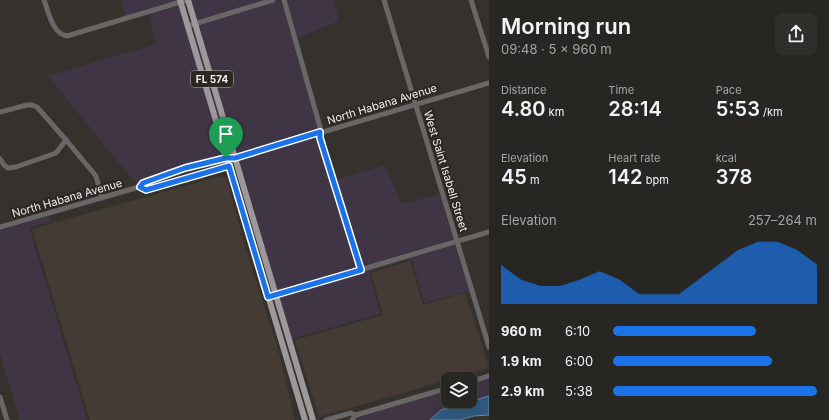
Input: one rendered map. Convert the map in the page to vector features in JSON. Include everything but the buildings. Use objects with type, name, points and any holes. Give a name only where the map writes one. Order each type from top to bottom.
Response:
[{"type":"main road","name":"FL 574","points":[[187,0],[313,420]]},
{"type":"main road","name":"FL 574","points":[[180,1],[305,420]]},
{"type":"street","points":[[44,0],[55,30],[68,36],[187,0]]},
{"type":"street","points":[[188,26],[273,0]]},
{"type":"street","points":[[284,0],[320,126],[320,138],[361,270]]},
{"type":"street","name":"West Saint Isabell Street","points":[[384,0],[489,347]]},
{"type":"street","points":[[471,0],[489,57]]},
{"type":"street","name":"North Habana Avenue","points":[[0,228],[140,187],[143,183],[164,175],[226,158],[235,158],[489,82]]},
{"type":"street","points":[[0,112],[27,105],[37,107],[96,176],[102,198]]},
{"type":"street","points":[[0,159],[4,166],[8,168],[16,167],[56,153],[66,140]]},
{"type":"street","points":[[229,166],[235,158]]},
{"type":"street","name":"North Habana Avenue","points":[[140,187],[146,190],[229,166]]},
{"type":"street","points":[[268,297],[489,232]]},
{"type":"street","points":[[477,380],[489,376]]},
{"type":"street","points":[[326,420],[351,413],[356,415],[441,390]]},
{"type":"street","points":[[0,397],[7,420]]},
{"type":"street","points":[[352,420],[356,415]]},
{"type":"shaded area","points":[[121,0],[177,0],[177,1],[125,16]]},
{"type":"shaded area","points":[[190,0],[265,0],[197,21]]},
{"type":"shaded area","points":[[281,0],[318,131],[237,155],[198,25]]},
{"type":"shaded area","points":[[286,0],[334,0],[339,21],[297,38]]},
{"type":"shaded area","points":[[179,5],[223,156],[142,180],[137,185],[48,76],[156,44],[149,14]]},
{"type":"shaded area","points":[[191,27],[193,27],[232,155],[228,155]]},
{"type":"shaded area","points":[[317,136],[358,268],[277,292],[238,159]]},
{"type":"shaded area","points":[[384,165],[402,204],[440,194],[454,241],[363,267],[336,180]]},
{"type":"shaded area","points":[[221,176],[227,178],[247,253],[279,353],[295,420],[90,420],[32,229]]},
{"type":"shaded area","points":[[49,216],[50,222],[31,227],[30,230],[87,420],[20,420],[0,354],[0,230]]},
{"type":"shaded area","points":[[455,245],[469,291],[424,303],[412,260],[409,259],[369,272],[380,314],[295,338],[293,342],[278,296]]},
{"type":"shaded area","points":[[410,261],[423,305],[465,293],[489,368],[475,372],[441,372],[441,382],[319,417],[295,340],[383,315],[371,273]]},
{"type":"shaded area","points":[[489,378],[489,396],[477,400],[477,382]]},
{"type":"shaded area","points":[[441,393],[441,408],[448,408],[441,410],[430,420],[357,420],[364,415]]},
{"type":"water","points":[[489,396],[489,415],[474,416],[460,420],[430,420],[441,410],[448,408],[477,408],[477,400]]},
{"type":"route","points":[[320,132],[320,138],[361,270],[268,297],[229,166],[146,190],[140,187],[143,183],[176,171],[226,158],[235,158],[320,132]]}]
